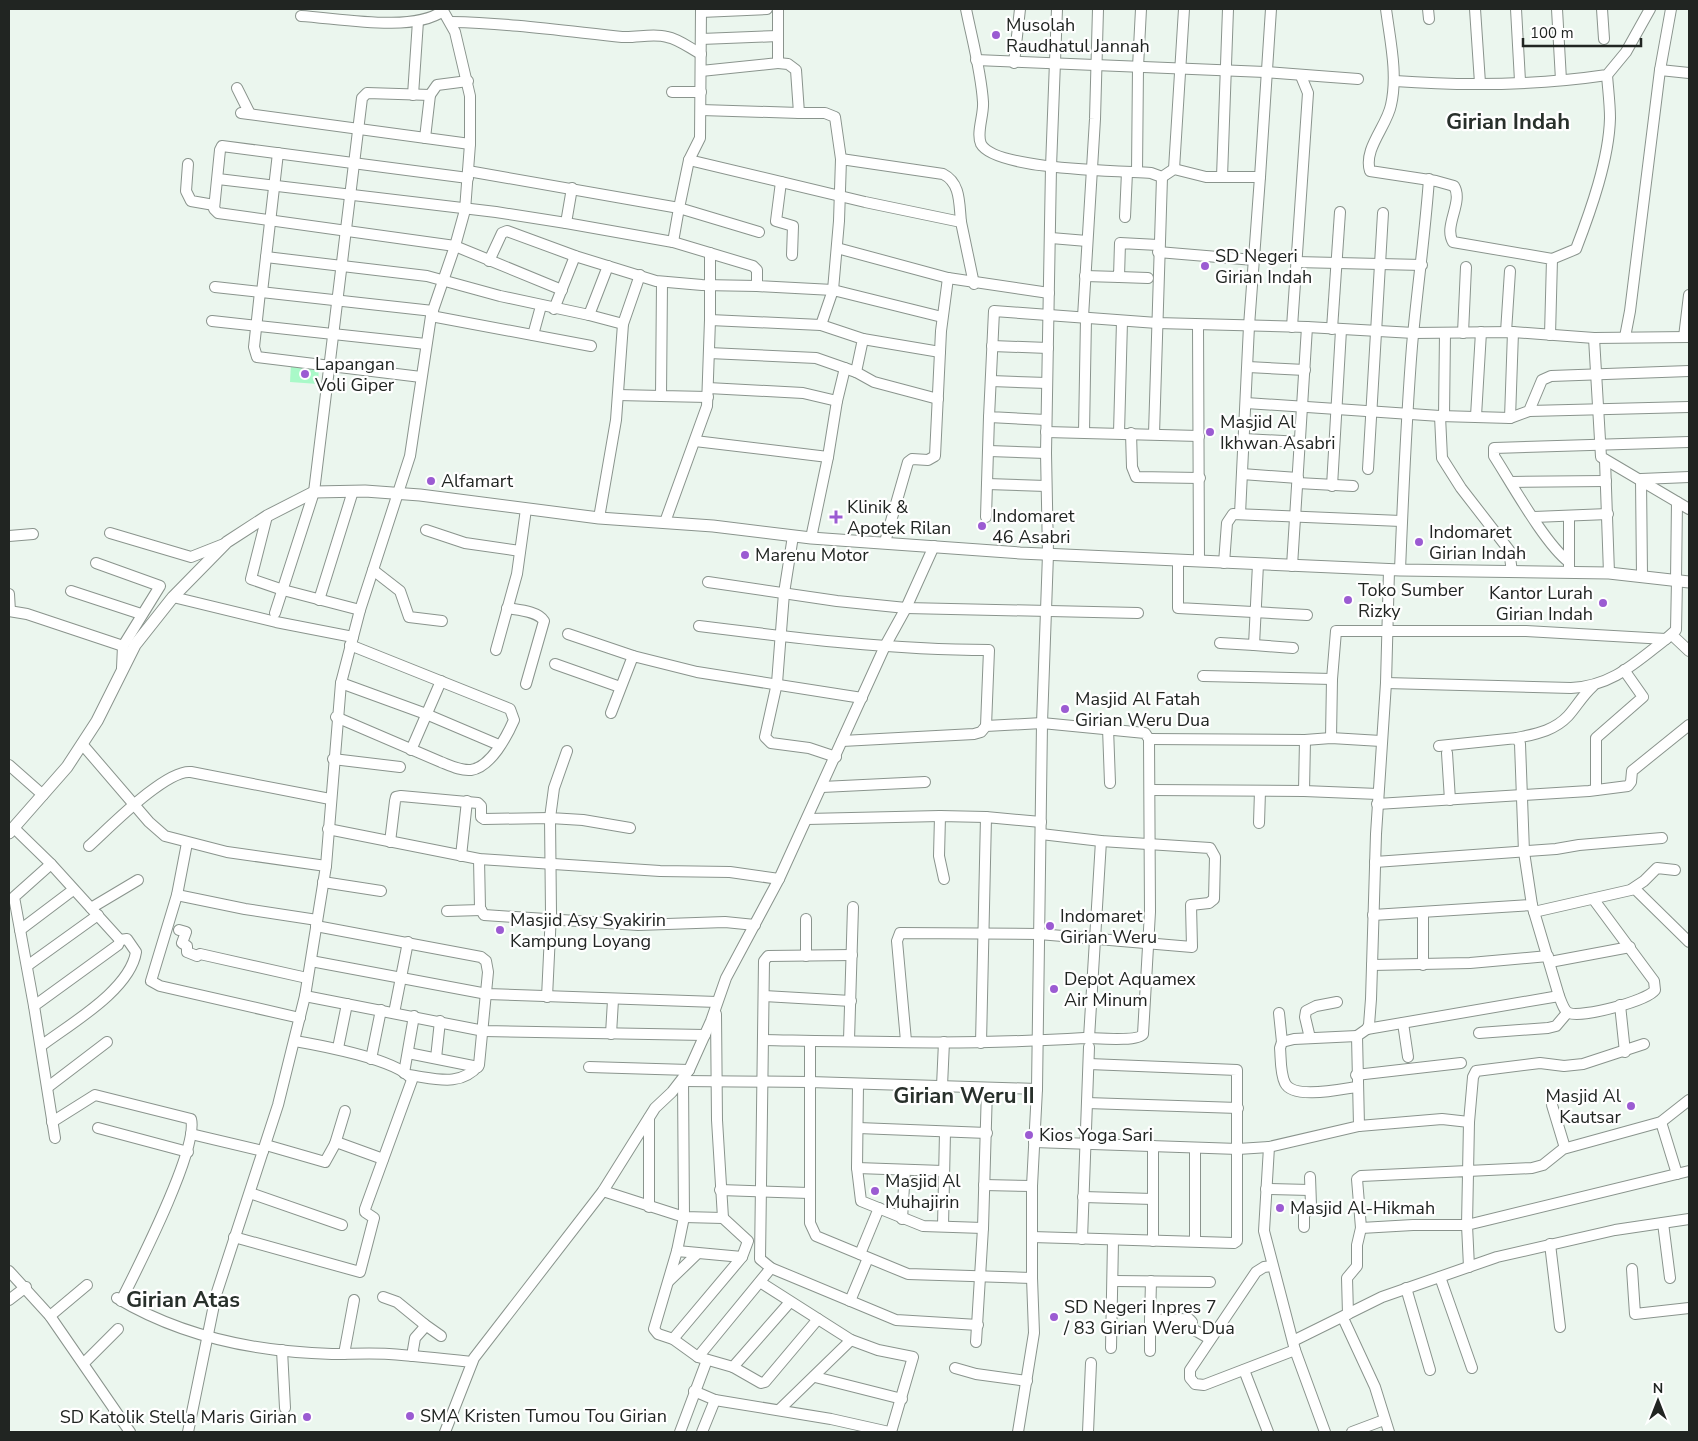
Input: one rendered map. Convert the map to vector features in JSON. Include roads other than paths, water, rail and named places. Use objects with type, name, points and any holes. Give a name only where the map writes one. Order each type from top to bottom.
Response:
[{"type":"street","points":[[673,242],[689,160],[699,143],[701,110],[701,10],[767,9]]},
{"type":"street","points":[[778,9],[778,63]]},
{"type":"street","points":[[966,9],[983,100],[981,144],[995,154],[1008,159],[1051,167],[1157,174],[1162,177]]},
{"type":"street","points":[[1014,62],[1020,9]]},
{"type":"street","points":[[1018,1432],[1034,1333],[1032,1186],[1037,1089],[1042,723],[1048,554],[1046,420],[1051,167],[1057,9]]},
{"type":"street","points":[[1084,432],[1085,276],[1092,170],[1098,9]]},
{"type":"street","points":[[1125,217],[1132,172],[1141,9]]},
{"type":"street","points":[[1174,169],[1184,9]]},
{"type":"street","points":[[1222,177],[1228,9]]},
{"type":"street","points":[[1240,514],[1248,367],[1248,326],[1271,9]]},
{"type":"street","points":[[1386,9],[1395,82],[1390,112],[1368,161],[1370,171],[1451,184],[1456,189],[1450,233],[1453,242],[1552,259],[1576,248],[1587,221],[1603,163],[1608,130],[1607,75]]},
{"type":"street","points":[[1475,9],[1480,83]]},
{"type":"street","points":[[1516,9],[1520,81]]},
{"type":"street","points":[[1557,9],[1561,80]]},
{"type":"street","points":[[1602,9],[1604,39]]},
{"type":"street","points":[[1395,82],[1480,83],[1561,80],[1607,75],[1618,63],[1650,9]]},
{"type":"street","points":[[1625,337],[1630,311],[1660,70],[1671,9]]},
{"type":"street","points":[[188,1432],[216,1295],[265,1148],[295,1041],[305,996],[326,866],[336,717],[341,683],[372,570],[410,456],[432,314],[465,210],[468,175],[471,114],[468,81],[452,22],[442,10],[436,16],[418,21],[367,22],[301,16]]},
{"type":"street","points":[[412,95],[418,21]]},
{"type":"street","points":[[452,22],[514,24],[545,30],[630,38],[670,37],[701,54]]},
{"type":"street","points":[[702,39],[778,36]]},
{"type":"street","points":[[976,60],[1054,65],[1265,72],[1301,76],[1358,78]]},
{"type":"street","points":[[701,71],[778,63],[788,64],[796,70],[799,113]]},
{"type":"street","points":[[1660,70],[1689,73]]},
{"type":"street","points":[[1292,327],[1308,92],[1301,76]]},
{"type":"street","points":[[426,138],[430,95],[437,85],[468,81]]},
{"type":"street","points":[[237,88],[246,113],[470,144]]},
{"type":"street","points":[[672,92],[701,92]]},
{"type":"street","points":[[275,613],[314,492],[348,231],[362,98],[367,93],[430,95]]},
{"type":"street","points":[[701,110],[825,113],[835,117],[841,159],[841,196],[833,290],[821,325]]},
{"type":"street","points":[[562,290],[455,246],[216,212],[214,205],[220,150],[222,146],[356,164],[572,188],[679,208],[759,232]]},
{"type":"street","points":[[278,153],[256,326],[254,352],[256,357],[421,377]]},
{"type":"street","points":[[841,159],[943,174],[954,181],[957,187],[961,222],[974,284]]},
{"type":"street","points":[[689,160],[961,222]]},
{"type":"street","points":[[188,164],[186,191],[191,201],[214,205]]},
{"type":"street","points":[[1174,169],[1193,176],[1260,177]]},
{"type":"street","points":[[1162,177],[1174,169]]},
{"type":"street","points":[[1154,434],[1158,248],[1162,177]]},
{"type":"street","points":[[218,179],[465,210],[496,212],[673,242],[755,267],[757,286]]},
{"type":"street","points":[[1367,1029],[1371,999],[1375,862],[1388,630],[1401,521],[1414,333],[1429,180]]},
{"type":"street","points":[[781,182],[776,221],[793,226],[792,255]]},
{"type":"street","points":[[566,223],[572,188]]},
{"type":"street","points":[[1332,486],[1337,410],[1337,263],[1340,212]]},
{"type":"street","points":[[1368,469],[1383,213]]},
{"type":"street","points":[[489,261],[504,231],[575,256],[662,282],[833,290],[942,317]]},
{"type":"street","points":[[1051,238],[1087,241]]},
{"type":"street","points":[[1119,277],[1120,244],[1254,260]]},
{"type":"street","points":[[837,248],[974,284],[1049,293]]},
{"type":"street","points":[[665,522],[695,441],[708,392],[710,253]]},
{"type":"street","points":[[554,309],[575,256]]},
{"type":"street","points":[[266,257],[418,275],[541,306],[589,315],[623,324]]},
{"type":"street","points":[[1550,335],[1552,259]]},
{"type":"street","points":[[1296,262],[1422,265]]},
{"type":"street","points":[[589,315],[608,266]]},
{"type":"street","points":[[1463,332],[1466,267]]},
{"type":"street","points":[[1510,271],[1510,418]]},
{"type":"street","points":[[599,518],[613,439],[623,324],[640,275]]},
{"type":"street","points":[[1085,276],[1148,278]]},
{"type":"street","points":[[885,542],[908,462],[912,459],[928,460],[934,456],[942,317],[948,278]]},
{"type":"street","points":[[661,396],[662,282]]},
{"type":"street","points":[[215,287],[339,300],[432,314],[591,346]]},
{"type":"street","points":[[986,517],[994,312],[1157,323],[1307,327],[1375,332],[1509,332],[1594,338],[1687,337],[1689,295]]},
{"type":"street","points":[[534,335],[541,306]]},
{"type":"street","points":[[710,320],[821,325],[863,339],[940,352]]},
{"type":"street","points":[[212,321],[426,344]]},
{"type":"street","points":[[1119,433],[1122,321]]},
{"type":"street","points":[[1198,325],[1199,561]]},
{"type":"street","points":[[1292,566],[1307,327]]},
{"type":"street","points":[[1476,416],[1480,332]]},
{"type":"street","points":[[1445,333],[1442,458],[1456,480],[1509,550],[1512,572]]},
{"type":"street","points":[[1594,338],[1601,457],[1689,509]]},
{"type":"street","points":[[856,372],[863,339]]},
{"type":"street","points":[[992,346],[1048,348]]},
{"type":"street","points":[[709,353],[805,357],[824,360],[856,372],[874,382],[938,399]]},
{"type":"street","points":[[1248,367],[1305,370]]},
{"type":"street","points":[[811,538],[845,368]]},
{"type":"street","points":[[1529,411],[1545,378],[1560,375],[1689,371]]},
{"type":"street","points":[[991,381],[1047,383]]},
{"type":"street","points":[[618,395],[661,396],[708,392],[803,393],[837,401]]},
{"type":"street","points":[[1246,403],[1371,413],[1510,418],[1529,411],[1689,407]]},
{"type":"street","points":[[989,417],[1046,420]]},
{"type":"street","points":[[1046,432],[1198,436]]},
{"type":"street","points":[[1131,433],[1132,467],[1136,477],[1200,478]]},
{"type":"street","points":[[1244,438],[1300,442]]},
{"type":"street","points":[[695,441],[828,457]]},
{"type":"street","points":[[1569,567],[1494,456],[1494,448],[1689,442]]},
{"type":"street","points":[[989,451],[1046,453]]},
{"type":"street","points":[[1605,460],[1609,572]]},
{"type":"street","points":[[1242,474],[1332,486],[1353,486]]},
{"type":"street","points":[[1641,479],[1689,477]]},
{"type":"street","points":[[1641,479],[1642,575]]},
{"type":"street","points":[[1511,482],[1606,481]]},
{"type":"street","points":[[987,484],[1046,486]]},
{"type":"street","points":[[319,600],[353,491]]},
{"type":"street","points":[[110,533],[191,557],[227,542],[267,516],[314,492],[353,491],[399,493],[599,518],[665,522],[811,538],[1048,554],[1394,570],[1512,572],[1569,567],[1689,582]]},
{"type":"street","points":[[1386,683],[1570,688],[1593,686],[1610,680],[1669,637],[1677,625],[1677,502]]},
{"type":"street","points":[[496,650],[517,574],[526,509]]},
{"type":"street","points":[[1224,563],[1229,518],[1240,514],[1401,521]]},
{"type":"street","points":[[1534,517],[1608,514]]},
{"type":"street","points":[[267,516],[250,578],[283,590],[360,610]]},
{"type":"street","points":[[1569,516],[1569,567]]},
{"type":"street","points":[[426,530],[465,543],[520,552]]},
{"type":"street","points":[[9,536],[33,534]]},
{"type":"street","points":[[793,536],[784,593],[777,683],[765,734],[767,741],[809,748],[836,757]]},
{"type":"street","points":[[120,940],[51,864],[11,830],[67,767],[101,713],[120,673],[143,634],[173,597],[227,542]]},
{"type":"street","points":[[445,1432],[472,1362],[603,1191],[649,1117],[685,1077],[705,1035],[730,970],[780,879],[885,646],[906,608],[934,546]]},
{"type":"street","points":[[1178,560],[1178,608],[1307,615]]},
{"type":"street","points":[[96,562],[160,586],[123,646],[124,658],[120,673]]},
{"type":"street","points":[[1254,645],[1258,564]]},
{"type":"street","points":[[372,570],[400,591],[409,617],[442,621]]},
{"type":"street","points":[[708,582],[906,608],[1138,613]]},
{"type":"street","points":[[71,592],[141,614]]},
{"type":"street","points":[[9,594],[9,611],[123,646]]},
{"type":"street","points":[[173,597],[352,641],[512,711],[514,720],[499,745],[485,762],[470,770],[457,769],[336,717]]},
{"type":"street","points":[[508,608],[534,614],[541,617],[544,621],[526,684]]},
{"type":"street","points":[[699,626],[885,646],[989,650],[985,730],[974,734],[842,741]]},
{"type":"street","points":[[1331,738],[1332,679],[1336,630],[1526,631],[1669,637],[1689,651]]},
{"type":"street","points":[[568,634],[632,656],[697,672],[777,683],[862,698]]},
{"type":"street","points":[[1220,643],[1293,648]]},
{"type":"street","points":[[611,713],[632,656]]},
{"type":"street","points":[[555,664],[620,687]]},
{"type":"street","points":[[1596,790],[1596,738],[1642,697],[1624,670]]},
{"type":"street","points":[[1203,676],[1332,679]]},
{"type":"street","points":[[411,750],[441,681]]},
{"type":"street","points":[[341,683],[426,714],[499,745]]},
{"type":"street","points":[[1439,746],[1517,738],[1542,732],[1562,722],[1578,700],[1593,686]]},
{"type":"street","points":[[763,1040],[981,1043],[1089,1042],[1136,1038],[1143,1034],[1149,944],[1149,739],[1145,733],[1108,728],[1042,723],[986,726]]},
{"type":"street","points":[[1150,790],[1304,791],[1378,799],[1450,800],[1596,790],[1629,785],[1632,771],[1689,725]]},
{"type":"street","points":[[1108,728],[1110,783]]},
{"type":"street","points":[[1149,739],[1305,740],[1331,738],[1381,741]]},
{"type":"street","points":[[1517,738],[1520,747],[1524,852],[1533,908],[1559,996],[1567,1012]]},
{"type":"street","points":[[1304,791],[1305,740]]},
{"type":"street","points":[[82,744],[160,833],[188,843],[257,857],[326,866]]},
{"type":"street","points":[[547,997],[551,920],[550,818],[554,788],[567,751]]},
{"type":"street","points":[[1447,753],[1450,800]]},
{"type":"street","points":[[333,759],[400,767]]},
{"type":"street","points":[[10,767],[43,795]]},
{"type":"street","points":[[89,846],[135,805],[168,779],[186,772],[330,799]]},
{"type":"street","points":[[822,788],[925,782]]},
{"type":"street","points":[[1259,823],[1260,791]]},
{"type":"street","points":[[390,842],[396,797],[406,795],[480,804],[481,817],[484,819],[550,818],[583,820],[630,828]]},
{"type":"street","points":[[461,856],[467,801]]},
{"type":"street","points":[[807,819],[940,816],[986,817],[1041,822]]},
{"type":"street","points":[[940,816],[938,852],[944,880]]},
{"type":"street","points":[[981,1043],[985,934],[986,817]]},
{"type":"street","points":[[328,829],[479,859],[551,866],[730,872],[780,879]]},
{"type":"street","points":[[906,1041],[897,936],[904,932],[1039,934],[1191,948],[1191,905],[1209,903],[1215,897],[1215,857],[1210,848],[1101,841],[1041,834]]},
{"type":"street","points":[[1375,862],[1524,852],[1662,838]]},
{"type":"street","points":[[1082,1239],[1089,1042],[1101,841]]},
{"type":"street","points":[[188,843],[177,894],[154,969],[153,983],[300,1018]]},
{"type":"street","points":[[479,859],[481,910],[484,915],[490,917],[638,925],[719,922],[755,924]]},
{"type":"street","points":[[51,864],[14,897],[48,1087],[55,1138]]},
{"type":"street","points":[[1373,914],[1533,908],[1594,900],[1632,888],[1644,881],[1657,868],[1675,870]]},
{"type":"street","points":[[27,966],[94,911],[138,880]]},
{"type":"street","points":[[323,882],[381,891]]},
{"type":"street","points":[[1632,888],[1640,892],[1689,942]]},
{"type":"street","points":[[20,930],[73,890]]},
{"type":"street","points":[[177,894],[481,957],[488,965],[484,1031],[478,1067],[472,1073],[456,1080],[406,1074],[371,1059],[338,1048],[295,1041]]},
{"type":"street","points":[[1567,1012],[1591,1012],[1620,1005],[1647,997],[1655,990],[1654,981],[1594,900]]},
{"type":"street","points":[[849,1040],[853,907]]},
{"type":"street","points":[[447,911],[481,910]]},
{"type":"street","points":[[1423,912],[1423,965]]},
{"type":"street","points":[[806,919],[806,956]]},
{"type":"street","points":[[179,930],[186,932],[182,943],[187,946],[187,952],[197,956],[200,954],[227,958],[307,978]]},
{"type":"street","points":[[41,1046],[111,992],[125,978],[136,952],[130,941],[127,939],[120,940]]},
{"type":"street","points":[[34,1006],[118,945],[120,940]]},
{"type":"street","points":[[394,1012],[408,942]]},
{"type":"street","points":[[1372,965],[1423,965],[1549,959],[1630,947]]},
{"type":"street","points":[[852,955],[766,957],[762,1082],[763,1193],[761,1262],[771,1268],[896,1320],[978,1325]]},
{"type":"street","points":[[310,961],[487,994],[716,1005]]},
{"type":"street","points":[[305,996],[484,1031],[705,1035]]},
{"type":"street","points":[[764,996],[851,1001]]},
{"type":"street","points":[[1282,1042],[1310,1038],[1357,1036],[1367,1029],[1559,996]]},
{"type":"street","points":[[611,1034],[612,1000]]},
{"type":"street","points":[[1310,1038],[1305,1017],[1306,1011],[1316,1006],[1337,1002]]},
{"type":"street","points":[[338,1048],[347,1004]]},
{"type":"street","points":[[716,1005],[720,1190],[723,1218]]},
{"type":"street","points":[[1620,1005],[1625,1052]]},
{"type":"street","points":[[371,1059],[381,1010]]},
{"type":"street","points":[[1479,1033],[1548,1028],[1556,1026],[1567,1012]]},
{"type":"street","points":[[1279,1013],[1282,1065],[1285,1083],[1289,1088],[1307,1092],[1356,1087]]},
{"type":"street","points":[[234,1237],[360,1272],[374,1218],[365,1212],[365,1209],[411,1083],[406,1074],[414,1016]]},
{"type":"street","points":[[436,1058],[440,1021]]},
{"type":"street","points":[[1403,1023],[1408,1057]]},
{"type":"street","points":[[1357,1036],[1356,1087],[1359,1126]]},
{"type":"street","points":[[810,1040],[809,1193],[812,1231],[827,1242],[908,1274],[1032,1278]]},
{"type":"street","points":[[48,1087],[107,1042]]},
{"type":"street","points":[[942,1086],[944,1042]]},
{"type":"street","points":[[1469,1267],[1467,1225],[1469,1122],[1473,1077],[1476,1070],[1540,1063],[1564,1066],[1583,1064],[1625,1052],[1644,1044]]},
{"type":"street","points":[[408,1053],[478,1067]]},
{"type":"street","points":[[1356,1076],[1461,1063]]},
{"type":"street","points":[[1032,1237],[1234,1243],[1236,1241],[1238,1071],[1234,1068],[1089,1064]]},
{"type":"street","points":[[589,1067],[717,1082],[810,1082],[1037,1089]]},
{"type":"street","points":[[685,1077],[684,1216],[677,1251],[654,1322],[654,1329],[658,1334],[673,1339],[702,1359],[733,1367],[761,1383],[765,1382],[818,1319]]},
{"type":"street","points":[[858,1084],[857,1168],[861,1201],[923,1226],[983,1228]]},
{"type":"street","points":[[976,1342],[981,1276],[987,1088]]},
{"type":"street","points":[[52,1122],[95,1095],[188,1117],[192,1122],[188,1152],[165,1207],[119,1300],[157,1319],[207,1338],[282,1350],[412,1356],[472,1362]]},
{"type":"street","points":[[1389,1432],[1375,1388],[1346,1316],[1347,1278],[1357,1266],[1357,1245],[1361,1228],[1357,1179],[1359,1176],[1537,1167],[1543,1165],[1565,1148],[1660,1122],[1689,1100]]},
{"type":"street","points":[[1087,1103],[1238,1108]]},
{"type":"street","points":[[1552,1105],[1565,1148]]},
{"type":"street","points":[[191,1134],[325,1162],[336,1144],[345,1111]]},
{"type":"street","points":[[649,1117],[649,1207]]},
{"type":"street","points":[[1034,1142],[1238,1149],[1269,1147],[1359,1126],[1442,1118],[1469,1122]]},
{"type":"street","points":[[1660,1122],[1677,1174]]},
{"type":"street","points":[[98,1128],[188,1152]]},
{"type":"street","points":[[858,1128],[986,1133]]},
{"type":"street","points":[[943,1226],[945,1132]]},
{"type":"street","points":[[336,1144],[383,1160]]},
{"type":"street","points":[[1153,1146],[1153,1241]]},
{"type":"street","points":[[1269,1147],[1264,1232],[1294,1346],[1325,1432]]},
{"type":"street","points":[[1195,1148],[1195,1242]]},
{"type":"street","points":[[857,1168],[943,1171]]},
{"type":"street","points":[[902,1219],[905,1170]]},
{"type":"street","points":[[1361,1228],[1413,1225],[1467,1225],[1689,1170]]},
{"type":"street","points":[[1304,1227],[1304,1215],[1311,1205],[1310,1177]]},
{"type":"street","points":[[984,1185],[1032,1186]]},
{"type":"street","points":[[1266,1189],[1310,1190]]},
{"type":"street","points":[[720,1190],[763,1193],[809,1193]]},
{"type":"street","points":[[603,1191],[649,1207],[684,1216],[723,1218],[748,1241],[761,1245]]},
{"type":"street","points":[[250,1193],[342,1225]]},
{"type":"street","points":[[1083,1197],[1153,1199]]},
{"type":"street","points":[[850,1301],[879,1208]]},
{"type":"street","points":[[1272,1266],[1264,1267],[1256,1272],[1190,1370],[1191,1381],[1204,1385],[1244,1370],[1294,1346],[1346,1316],[1406,1288],[1497,1257],[1615,1230],[1689,1219]]},
{"type":"street","points":[[1662,1223],[1670,1278]]},
{"type":"street","points":[[1111,1348],[1114,1240]]},
{"type":"street","points":[[673,1339],[742,1257],[748,1241]]},
{"type":"street","points":[[1550,1244],[1560,1327]]},
{"type":"street","points":[[677,1251],[742,1257]]},
{"type":"street","points":[[668,1282],[696,1254]]},
{"type":"street","points":[[680,1432],[694,1391],[702,1359],[771,1268]]},
{"type":"street","points":[[1632,1269],[1635,1314],[1689,1308]]},
{"type":"street","points":[[9,1271],[26,1287],[50,1316],[130,1432]]},
{"type":"street","points":[[1440,1277],[1472,1368]]},
{"type":"street","points":[[1114,1280],[1210,1282]]},
{"type":"street","points":[[1150,1351],[1151,1281]]},
{"type":"street","points":[[694,1391],[715,1400],[831,1419],[890,1432],[902,1399],[913,1357],[878,1350],[851,1340],[760,1282]]},
{"type":"street","points":[[50,1316],[87,1285]]},
{"type":"street","points":[[9,1300],[26,1287]]},
{"type":"street","points":[[1406,1288],[1430,1370]]},
{"type":"street","points":[[383,1297],[397,1302],[441,1336]]},
{"type":"street","points":[[344,1354],[354,1300]]},
{"type":"street","points":[[733,1367],[790,1302]]},
{"type":"street","points":[[1150,1320],[1189,1319],[1192,1322],[1191,1328],[1210,1339]]},
{"type":"street","points":[[412,1356],[415,1338],[423,1329],[424,1324]]},
{"type":"street","points":[[84,1363],[118,1329]]},
{"type":"street","points":[[779,1410],[851,1340]]},
{"type":"street","points":[[282,1350],[285,1408]]},
{"type":"street","points":[[1088,1432],[1091,1363]]},
{"type":"street","points":[[955,1368],[976,1374],[1027,1381]]},
{"type":"street","points":[[1244,1370],[1268,1432]]},
{"type":"street","points":[[815,1377],[902,1399]]},
{"type":"street","points":[[702,1432],[715,1400]]},
{"type":"street","points":[[1352,1432],[1384,1420]]},
{"type":"place","name":"Musolah Raudhatul Jannah","points":[[996,35]]},
{"type":"place","name":"SD Negeri Girian Indah","points":[[1205,266]]},
{"type":"place","name":"Lapangan Voli Giper","points":[[305,374]]},
{"type":"place","name":"Masjid Al Ikhwan Asabri","points":[[1210,432]]},
{"type":"place","name":"Alfamart","points":[[431,481]]},
{"type":"place","name":"Klinik & Apotek Rilan","points":[[836,517]]},
{"type":"place","name":"Indomaret 46 Asabri","points":[[982,526]]},
{"type":"place","name":"Indomaret Girian Indah","points":[[1419,542]]},
{"type":"place","name":"Marenu Motor","points":[[745,555]]},
{"type":"place","name":"Toko Sumber Rizky","points":[[1348,600]]},
{"type":"place","name":"Kantor Lurah Girian Indah","points":[[1603,603]]},
{"type":"place","name":"Masjid Al Fatah Girian Weru Dua","points":[[1065,709]]},
{"type":"place","name":"Indomaret Girian Weru","points":[[1050,926]]},
{"type":"place","name":"Masjid Asy Syakirin Kampung Loyang","points":[[500,930]]},
{"type":"place","name":"Depot Aquamex Air Minum","points":[[1054,989]]},
{"type":"place","name":"Masjid Al Kautsar","points":[[1631,1106]]},
{"type":"place","name":"Kios Yoga Sari","points":[[1029,1135]]},
{"type":"place","name":"Masjid Al Muhajirin","points":[[875,1191]]},
{"type":"place","name":"Masjid Al-Hikmah","points":[[1280,1208]]},
{"type":"place","name":"SD Negeri Inpres 7 / 83 Girian Weru Dua","points":[[1054,1317]]},
{"type":"place","name":"SMA Kristen Tumou Tou Girian","points":[[410,1416]]},
{"type":"place","name":"SD Katolik Stella Maris Girian","points":[[307,1417]]},
{"type":"district","name":"Girian Indah","points":[[1508,122]]},
{"type":"district","name":"Girian Weru II","points":[[964,1096]]},
{"type":"district","name":"Girian Atas","points":[[183,1300]]}]
